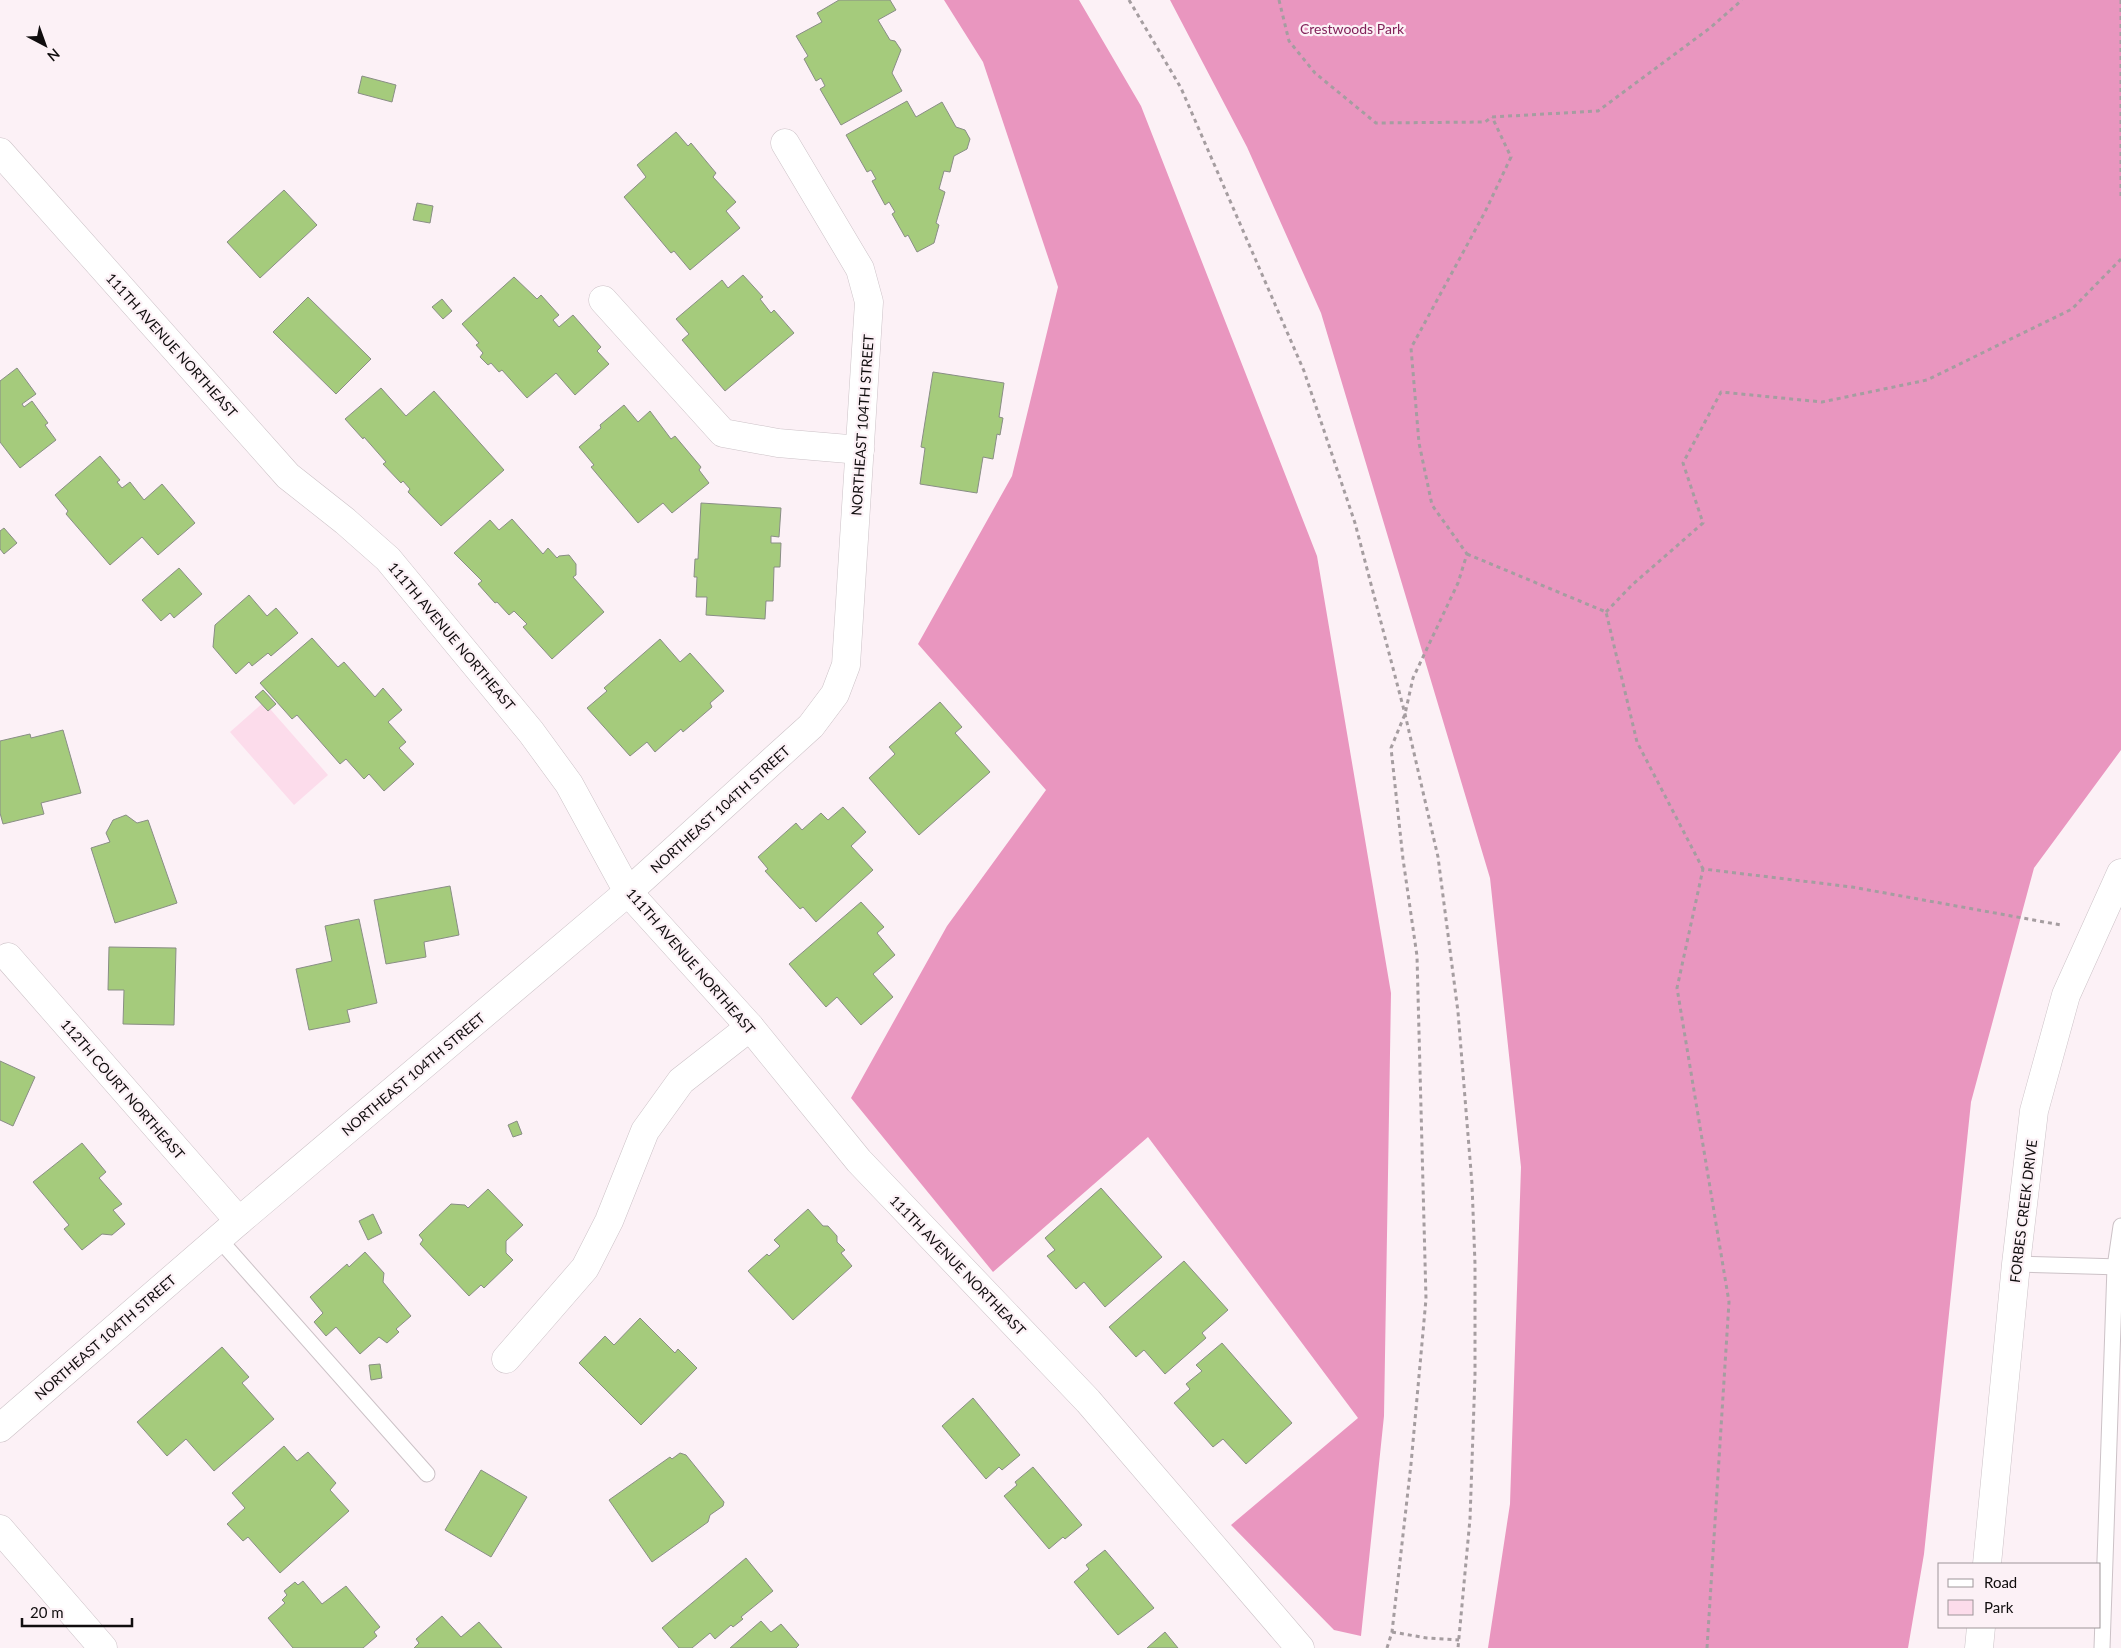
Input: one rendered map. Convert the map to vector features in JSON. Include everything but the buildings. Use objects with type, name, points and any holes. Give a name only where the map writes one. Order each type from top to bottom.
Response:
[{"type":"street","name":"NORTHEAST 104TH STREET","points":[[0,1428],[239,1221],[628,892],[811,726],[835,694],[846,665],[870,302],[860,269],[785,143]]},
{"type":"street","name":"111TH AVENUE NORTHEAST","points":[[0,152],[288,476],[345,521],[388,560],[531,732],[564,776],[628,892],[750,1027],[860,1161],[1088,1401],[1300,1648]]},
{"type":"street","points":[[603,300],[723,433],[778,444],[860,450]]},
{"type":"street","name":"FORBES CREEK DRIVE","points":[[1987,1563],[2016,1264],[2034,1110],[2066,994],[2121,873]]},
{"type":"street","name":"112TH COURT NORTHEAST","points":[[8,956],[239,1221]]},
{"type":"street","points":[[506,1359],[585,1268],[610,1221],[645,1131],[681,1081],[750,1027]]},
{"type":"street","points":[[0,1529],[102,1648]]},
{"type":"street","points":[[1979,1648],[1981,1628]]},
{"type":"lane","points":[[2102,1648],[2121,1226]]},
{"type":"lane","points":[[219,1239],[427,1474]]},
{"type":"lane","points":[[2016,1264],[2118,1267]]},
{"type":"path","points":[[1129,0],[1181,88],[1304,371],[1354,523],[1405,714],[1438,857],[1458,1012],[1472,1184],[1475,1264],[1470,1519],[1458,1648]]},
{"type":"path","points":[[1279,0],[1289,41],[1314,73],[1376,122],[1485,122],[1492,117],[1598,111],[1710,28],[1742,0]]},
{"type":"path","points":[[2121,0],[2121,197]]},
{"type":"path","points":[[1492,117],[1511,157],[1484,212],[1411,348],[1419,443],[1432,505],[1466,554],[1606,612]]},
{"type":"path","points":[[1606,612],[1632,585],[1703,523],[1683,463],[1721,392],[1822,402],[1926,380],[2072,309],[2121,259]]},
{"type":"path","points":[[1387,1648],[1392,1632],[1411,1464],[1426,1299],[1417,956],[1403,859],[1391,748],[1405,714],[1413,678],[1458,583],[1466,554]]},
{"type":"path","points":[[1606,612],[1636,742],[1703,869],[1677,988],[1729,1302],[1707,1648]]},
{"type":"path","points":[[1703,869],[1852,887],[2094,931]]},
{"type":"path","points":[[1392,1632],[1427,1638],[1458,1640]]},
{"type":"green space","points":[[944,0],[1079,0],[1141,106],[1317,556],[1391,993],[1384,1416],[1361,1636],[1334,1630],[1231,1525],[1358,1418],[1148,1137],[993,1272],[851,1098],[947,926],[1046,790],[918,644],[1012,476],[1058,287],[983,62]]},
{"type":"green space","name":"Crestwoods Park","points":[[1170,0],[2121,0],[2121,750],[2034,868],[1971,1102],[1924,1554],[1908,1648],[1488,1648],[1510,1504],[1521,1167],[1490,878],[1321,313],[1247,147]]},
{"type":"green space","points":[[264,702],[328,775],[294,805],[230,732]]}]
